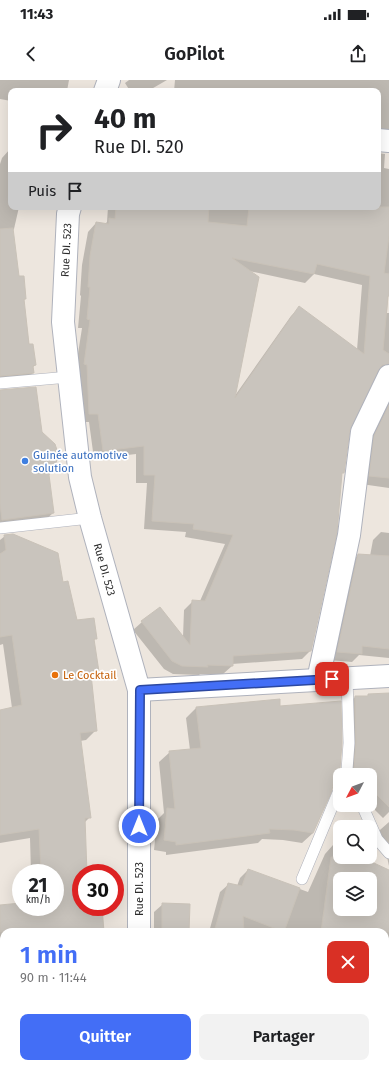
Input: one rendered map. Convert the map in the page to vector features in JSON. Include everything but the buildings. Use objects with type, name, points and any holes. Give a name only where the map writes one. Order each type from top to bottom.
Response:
[{"type":"street","name":"Rue DI. 523","points":[[69,210],[63,322],[80,477],[90,518],[140,690],[139,928]]},
{"type":"street","points":[[318,680],[349,535],[362,432],[389,376]]},
{"type":"street","points":[[140,690],[389,676]]},
{"type":"lane","points":[[0,384],[69,377]]},
{"type":"lane","points":[[0,528],[90,518]]},
{"type":"lane","points":[[347,678],[347,768]]},
{"type":"lane","points":[[302,880],[333,805]]},
{"type":"lane","points":[[365,812],[377,839],[389,853]]},
{"type":"place","name":"Guinée automotive solution","points":[[25,461]]},
{"type":"place","name":"Le Cocktail","points":[[55,675]]},
{"type":"route","points":[[139,826],[140,690],[332,679]]}]
